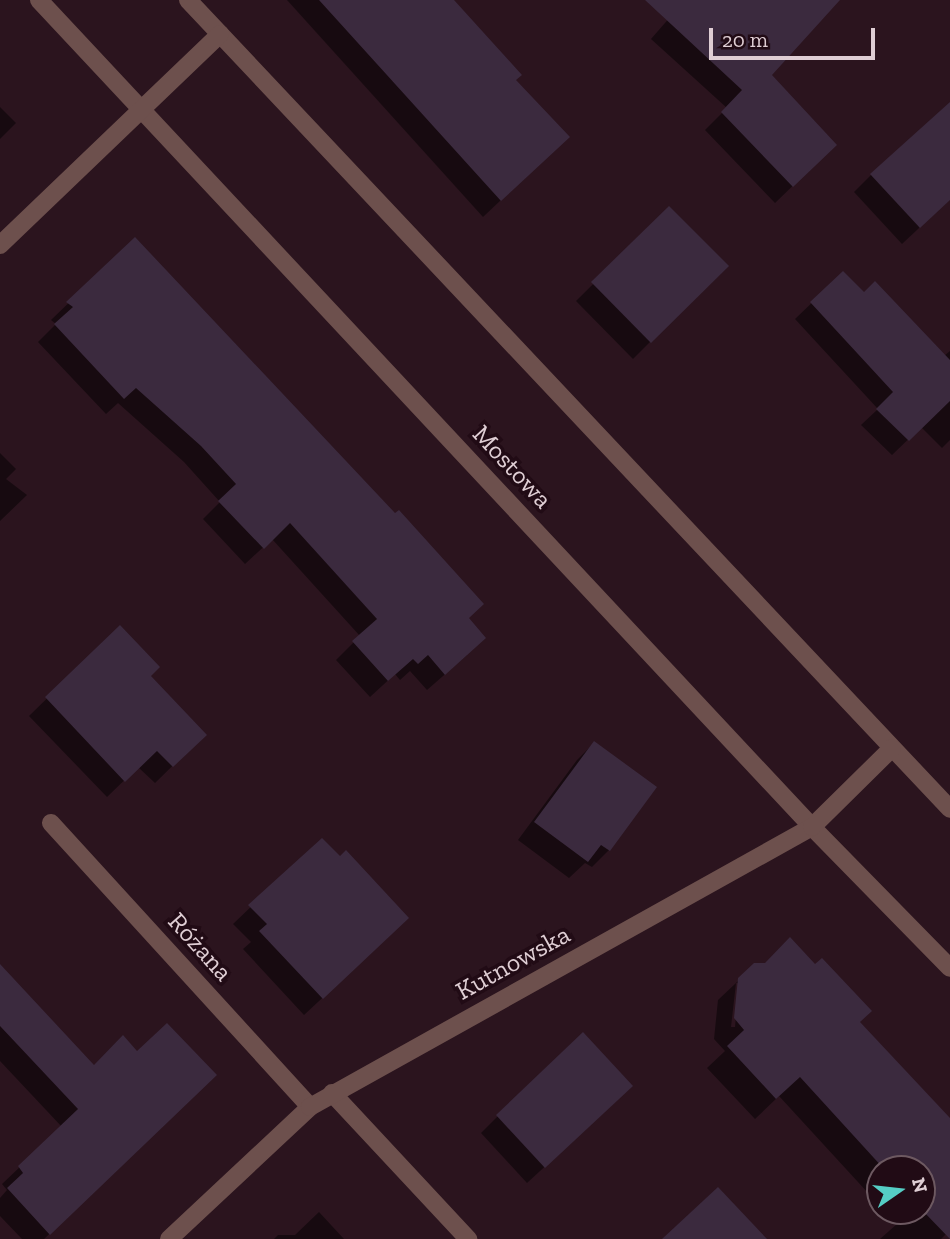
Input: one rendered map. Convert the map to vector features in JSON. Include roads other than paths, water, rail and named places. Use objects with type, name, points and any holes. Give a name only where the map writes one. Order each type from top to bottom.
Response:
[{"type":"street","name":"Mostowa","points":[[39,0],[812,827],[950,968]]},
{"type":"street","points":[[188,0],[950,809]]},
{"type":"street","points":[[0,245],[220,34]]},
{"type":"street","name":"Kutnowska","points":[[169,1239],[310,1107],[812,827],[892,748]]},
{"type":"street","name":"Różana","points":[[51,823],[310,1107]]},
{"type":"street","points":[[332,1093],[468,1239]]}]
